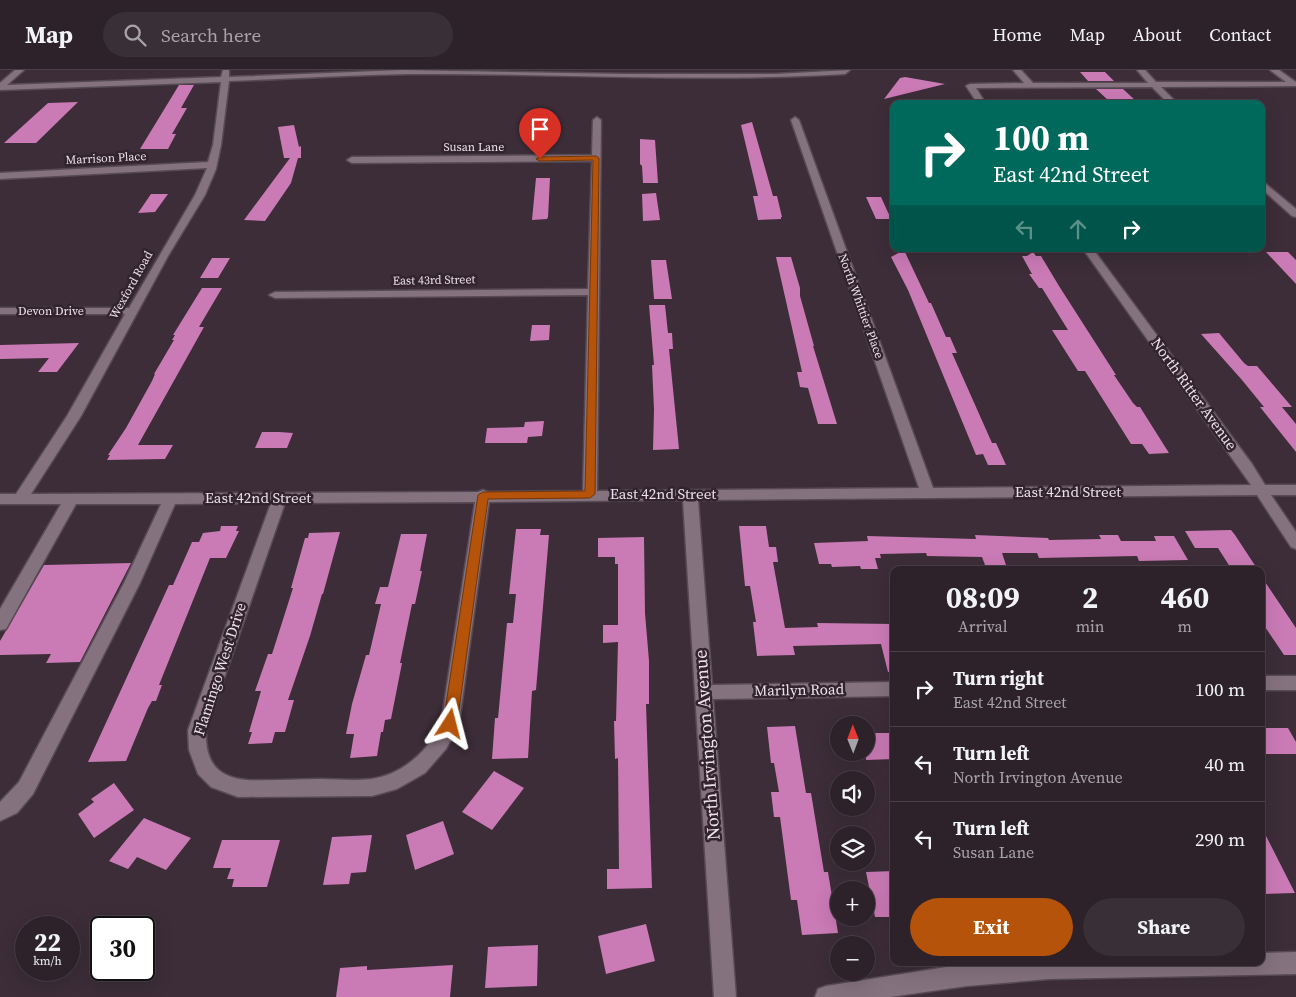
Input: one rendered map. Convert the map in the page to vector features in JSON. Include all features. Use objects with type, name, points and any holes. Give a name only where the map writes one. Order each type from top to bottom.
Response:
[{"type":"street","points":[[0,87],[20,70]]},
{"type":"street","points":[[0,87],[225,75],[410,72],[822,74],[845,72],[846,70]]},
{"type":"street","points":[[1018,70],[1031,86]]},
{"type":"street","points":[[1141,70],[1170,100]]},
{"type":"street","points":[[979,100],[970,86],[1294,84],[1274,70]]},
{"type":"street","name":"Wexford Road","points":[[20,499],[74,416],[163,256],[195,206],[212,165],[218,139],[225,75]]},
{"type":"street","points":[[590,494],[597,120]]},
{"type":"street","name":"North Whittier Place","points":[[795,120],[928,493]]},
{"type":"street","name":"Susan Lane","points":[[352,160],[596,158]]},
{"type":"street","name":"Marrison Place","points":[[0,176],[212,165]]},
{"type":"street","points":[[1265,187],[1296,214]]},
{"type":"street","name":"North Ritter Avenue","points":[[1090,252],[1247,467],[1296,542]]},
{"type":"street","name":"East 43rd Street","points":[[276,295],[593,292]]},
{"type":"street","name":"Devon Drive","points":[[0,311],[133,311]]},
{"type":"street","name":"East 42nd Street","points":[[0,499],[1296,490]]},
{"type":"street","name":"North Irvington Avenue","points":[[690,494],[725,997]]},
{"type":"street","name":"Flamingo West Drive","points":[[280,498],[197,730],[196,747],[201,763],[212,776],[237,788],[365,787],[388,784],[419,767],[439,747],[450,724],[483,495]]},
{"type":"street","points":[[0,812],[10,807],[26,788],[132,583],[171,497]]},
{"type":"street","points":[[0,624],[72,498]]},
{"type":"street","points":[[1265,683],[1296,683]]},
{"type":"street","name":"Marilyn Road","points":[[704,692],[890,689]]},
{"type":"street","points":[[1265,964],[1296,963]]},
{"type":"street","points":[[826,997],[883,986],[1016,970],[1114,966]]},
{"type":"building","points":[[1080,72],[1105,72],[1114,81],[1088,81]]},
{"type":"building","points":[[905,77],[945,84],[884,99],[900,78]]},
{"type":"building","points":[[179,85],[194,85],[181,108],[187,108],[172,134],[176,134],[168,149],[140,149]]},
{"type":"building","points":[[1096,89],[1123,89],[1135,100],[1108,100]]},
{"type":"building","points":[[78,102],[36,143],[4,143],[48,103]]},
{"type":"building","points":[[752,122],[773,196],[777,196],[781,219],[758,220],[753,196],[758,196],[741,125]]},
{"type":"building","points":[[294,125],[299,147],[301,146],[301,158],[298,158],[291,183],[265,221],[244,220],[290,158],[284,158],[278,127]]},
{"type":"building","points":[[640,139],[655,140],[658,183],[643,183],[642,166],[640,164]]},
{"type":"building","points":[[536,178],[550,178],[547,219],[532,220]]},
{"type":"building","points":[[656,193],[660,220],[643,221],[642,194]]},
{"type":"building","points":[[151,194],[168,194],[155,212],[138,213]]},
{"type":"building","points":[[866,197],[881,197],[890,217],[890,219],[876,219]]},
{"type":"building","points":[[900,252],[905,252],[946,337],[950,337],[957,353],[952,353],[992,443],[996,443],[1006,465],[988,465],[983,454],[976,455],[908,290],[891,257]]},
{"type":"building","points":[[1033,252],[1036,256],[1041,256],[1116,375],[1114,375],[1133,403],[1140,407],[1169,453],[1149,454],[1142,444],[1131,444],[1085,371],[1078,371],[1052,330],[1068,330],[1042,288],[1039,288],[1029,274],[1032,274],[1022,256],[1027,256]]},
{"type":"building","points":[[1266,252],[1288,252],[1296,260],[1296,284]]},
{"type":"building","points":[[776,257],[791,257],[813,346],[837,424],[818,424],[808,388],[800,387],[797,372],[802,372]]},
{"type":"building","points":[[212,258],[230,258],[218,278],[200,278]]},
{"type":"building","points":[[651,260],[666,260],[672,299],[654,299]]},
{"type":"building","points":[[202,288],[222,288],[199,327],[204,327],[138,445],[173,445],[165,459],[107,460],[110,455],[108,455],[126,428],[174,340],[172,340],[175,335],[173,335]]},
{"type":"building","points":[[649,305],[665,305],[668,333],[672,333],[673,349],[669,349],[679,449],[653,450],[652,365],[654,365]]},
{"type":"building","points":[[532,325],[550,325],[549,340],[530,341]]},
{"type":"building","points":[[1219,333],[1244,363],[1248,366],[1257,366],[1292,407],[1282,407],[1296,424],[1296,452],[1260,407],[1264,407],[1201,334]]},
{"type":"building","points":[[79,343],[57,372],[38,372],[49,358],[0,359],[0,345]]},
{"type":"building","points":[[544,421],[542,436],[528,437],[527,443],[485,443],[487,428],[524,427],[525,422]]},
{"type":"building","points":[[262,432],[293,433],[287,448],[255,448]]},
{"type":"building","points":[[221,526],[238,526],[236,531],[239,531],[226,558],[210,558],[159,685],[162,685],[156,701],[152,701],[148,708],[126,761],[88,762],[169,585],[173,585],[192,542],[199,542],[203,533],[220,531]]},
{"type":"building","points":[[739,526],[766,526],[769,547],[776,547],[778,562],[773,562],[785,628],[818,627],[817,623],[890,624],[890,672],[888,672],[881,644],[793,646],[795,655],[757,656],[753,622],[756,622],[750,586],[745,586]]},
{"type":"building","points":[[516,529],[541,529],[540,535],[549,535],[536,690],[532,691],[528,758],[492,759],[495,718],[498,718],[507,623],[513,623],[516,594],[509,594]]},
{"type":"building","points":[[1231,530],[1255,566],[1229,566],[1218,548],[1195,548],[1185,531]]},
{"type":"building","points":[[340,532],[310,636],[288,700],[294,700],[285,732],[275,732],[272,743],[248,744],[252,732],[249,732],[261,691],[255,691],[268,654],[272,654],[293,588],[291,588],[305,538],[308,538],[309,533]]},
{"type":"building","points":[[401,534],[427,534],[420,571],[422,571],[415,604],[412,604],[391,719],[385,720],[377,756],[350,758],[354,734],[346,734],[352,704],[366,655],[369,655],[381,604],[375,604],[380,587],[388,587]]},
{"type":"building","points":[[975,535],[1048,538],[1049,540],[1101,539],[1099,535],[1118,535],[1121,541],[1156,541],[1154,536],[1174,536],[1188,560],[1139,561],[1137,556],[1039,558],[1037,553],[1002,553],[1006,565],[985,565],[982,557],[927,556],[926,553],[880,554],[881,558],[875,558],[878,569],[861,569],[860,566],[832,567],[831,564],[819,564],[814,543],[868,541],[867,536],[976,539]]},
{"type":"building","points":[[644,537],[645,613],[649,661],[649,704],[646,704],[652,888],[607,889],[607,869],[619,869],[618,758],[615,759],[614,721],[616,721],[618,642],[603,643],[603,625],[618,625],[618,564],[615,564],[615,557],[598,557],[598,538]]},
{"type":"building","points":[[131,563],[80,662],[46,663],[51,654],[0,655],[0,641],[44,565]]},
{"type":"building","points":[[1265,582],[1296,628],[1296,655],[1284,655],[1265,627]]},
{"type":"building","points":[[795,726],[806,793],[811,793],[824,872],[828,872],[830,884],[830,926],[837,926],[838,933],[802,935],[797,900],[791,900],[780,817],[774,817],[771,792],[779,792],[774,763],[771,763],[767,727]]},
{"type":"building","points":[[1265,728],[1288,728],[1296,742],[1296,754],[1265,754]]},
{"type":"building","points":[[875,733],[890,733],[890,759],[875,760]]},
{"type":"building","points":[[494,771],[524,788],[492,830],[462,812]]},
{"type":"building","points":[[114,783],[134,810],[94,838],[78,814],[94,802],[91,799]]},
{"type":"building","points":[[144,818],[191,838],[166,870],[137,857],[128,869],[109,861]]},
{"type":"building","points":[[443,821],[454,854],[415,870],[406,835]]},
{"type":"building","points":[[1265,834],[1295,893],[1265,894]]},
{"type":"building","points":[[372,835],[366,872],[351,873],[349,884],[323,885],[332,837]]},
{"type":"building","points":[[222,840],[280,840],[267,887],[232,887],[234,879],[227,879],[231,868],[213,868]]},
{"type":"building","points":[[890,871],[890,917],[875,917],[875,881],[868,881],[866,872]]},
{"type":"building","points":[[646,924],[655,961],[606,974],[598,936]]},
{"type":"building","points":[[538,945],[537,986],[485,988],[488,947]]},
{"type":"building","points":[[453,965],[450,997],[336,997],[340,968],[367,966],[367,970]]},
{"type":"route","points":[[450,724],[483,495],[590,494],[596,158],[540,159]]}]
